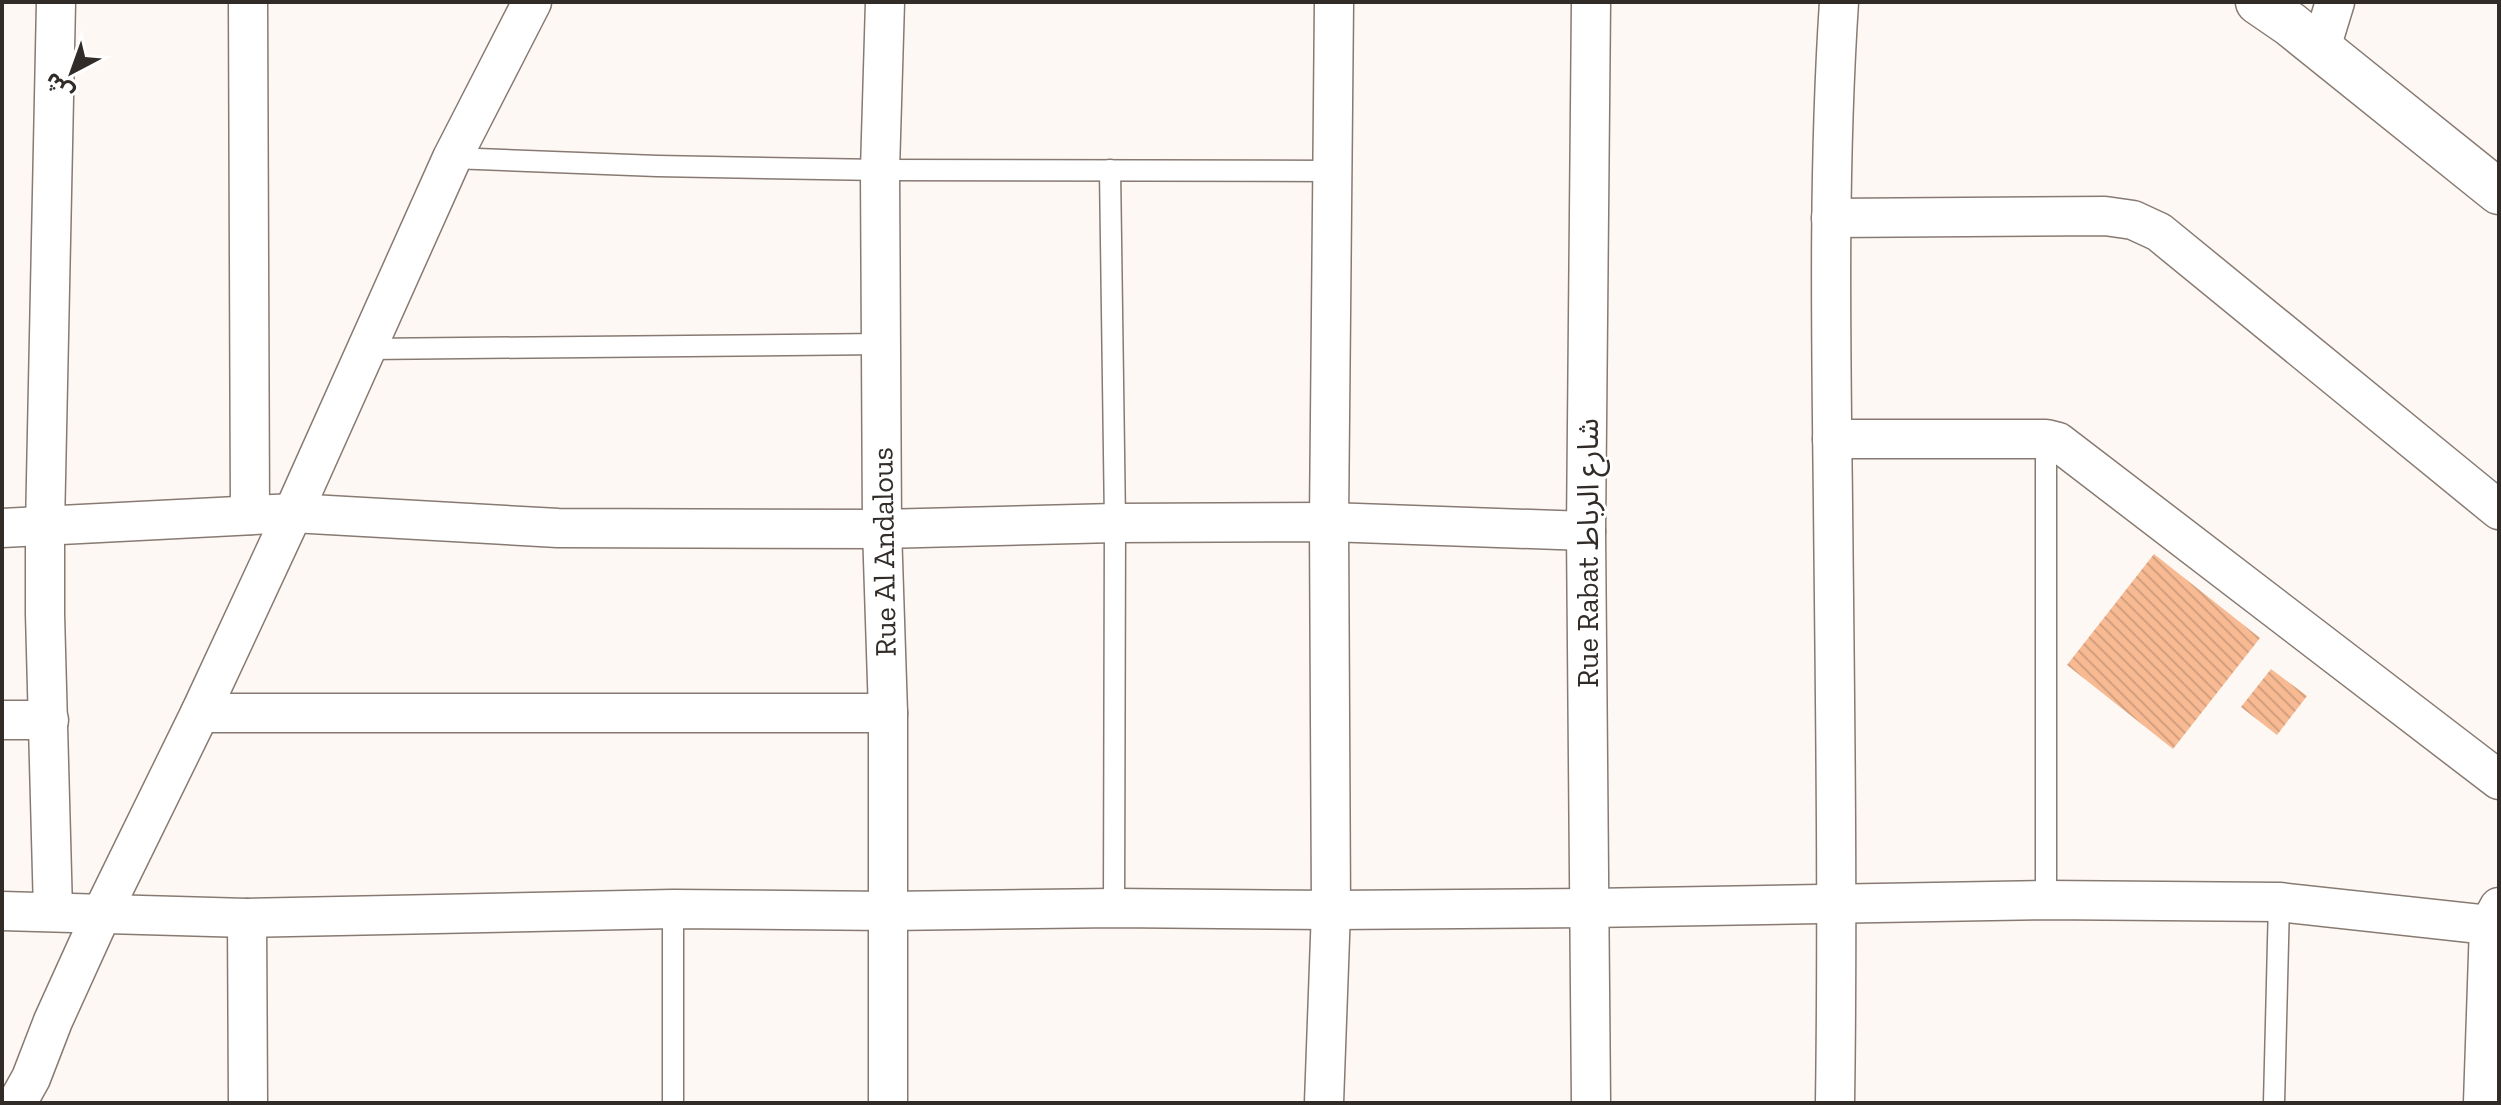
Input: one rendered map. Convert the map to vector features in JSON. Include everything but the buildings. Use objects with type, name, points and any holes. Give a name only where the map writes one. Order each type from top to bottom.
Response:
[{"type":"street","points":[[53,911],[45,527],[56,2]]},
{"type":"street","points":[[248,2],[250,515]]},
{"type":"street","points":[[20,1097],[102,913],[293,513],[452,158],[532,2]]},
{"type":"street","name":"Rue Al Andalous","points":[[885,2],[880,170],[882,529],[888,713],[888,1103]]},
{"type":"street","points":[[1324,1103],[1331,910],[1329,522],[1334,2]]},
{"type":"street","name":"Rue Rabat شارع الرباط","points":[[1591,2],[1586,531],[1591,1103]]},
{"type":"street","points":[[1835,1103],[1838,904],[1831,218],[1833,88],[1839,2]]},
{"type":"street","points":[[2258,2],[2321,48],[2499,192]]},
{"type":"street","points":[[2321,48],[2335,2]]},
{"type":"street","points":[[1831,218],[2105,216],[2133,220],[2159,232],[2499,510]]},
{"type":"street","points":[[1832,439],[2046,439],[2058,442],[2499,780]]},
{"type":"street","points":[[2,528],[293,513],[558,528],[882,529],[1329,522],[1586,531]]},
{"type":"street","points":[[200,713],[888,713]]},
{"type":"street","points":[[2,720],[49,720]]},
{"type":"street","points":[[2,911],[247,918],[673,909],[1331,910],[2046,900],[2279,902],[2494,916],[2483,1103]]},
{"type":"street","points":[[247,918],[248,1103]]},
{"type":"lane","points":[[452,158],[880,170],[1331,171]]},
{"type":"lane","points":[[1110,170],[1115,523],[1114,908]]},
{"type":"lane","points":[[368,349],[882,344]]},
{"type":"lane","points":[[2046,439],[2046,900]]},
{"type":"lane","points":[[2274,1103],[2279,902]]},
{"type":"lane","points":[[673,909],[673,1103]]}]
